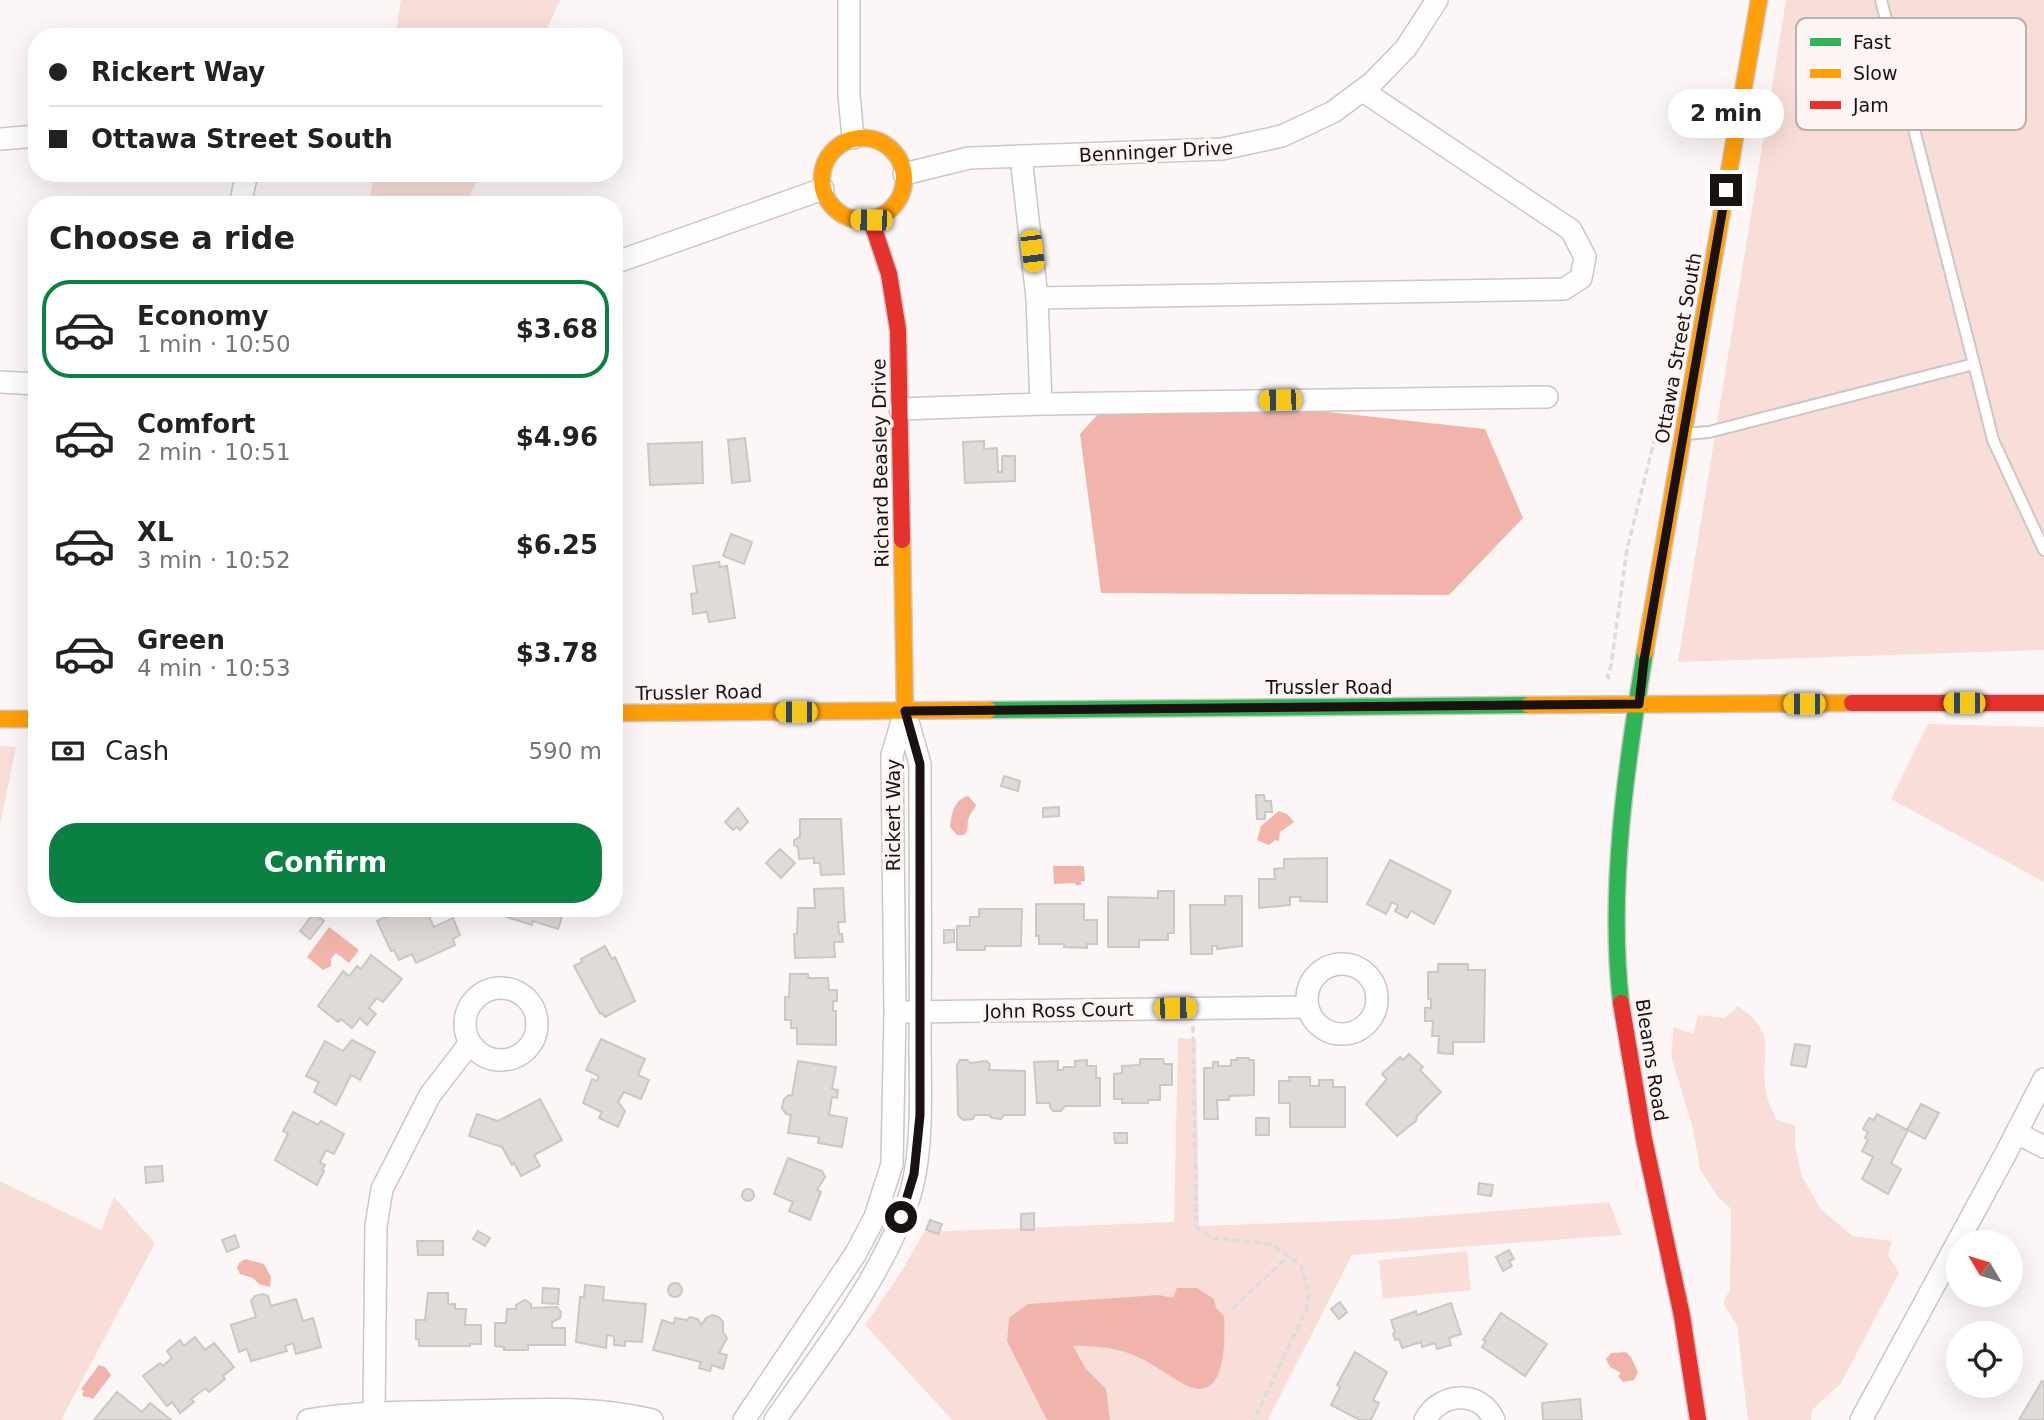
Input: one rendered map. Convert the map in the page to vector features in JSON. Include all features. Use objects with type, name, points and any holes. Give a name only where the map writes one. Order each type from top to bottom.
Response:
[{"type":"main road","name":"Ottawa Street South","points":[[1639,704],[1644,660],[1759,0]]},
{"type":"main road","points":[[853,138],[872,139],[887,146],[898,157],[904,174],[903,188],[897,202],[885,214],[871,220],[840,214],[829,202],[823,189],[823,171],[829,156],[853,138]]},
{"type":"main road","name":"Richard Beasley Drive","points":[[871,220],[887,257],[895,294],[898,330],[905,711]]},
{"type":"main road","name":"Trussler Road","points":[[623,713],[2044,703]]},
{"type":"main road","name":"Bleams Road","points":[[1639,704],[1618,858],[1618,975],[1636,1099],[1682,1316],[1698,1420]]},
{"type":"main road","points":[[0,719],[28,719]]},
{"type":"street","points":[[849,0],[849,94],[853,138]]},
{"type":"street","name":"Benninger Drive","points":[[904,174],[969,159],[1201,151],[1242,146],[1282,136],[1312,123],[1363,91],[1406,48],[1437,0]]},
{"type":"street","points":[[1037,298],[1564,289],[1581,278],[1585,257],[1571,230],[1363,91]]},
{"type":"street","points":[[0,139],[28,137]]},
{"type":"street","points":[[1021,157],[1037,298],[1041,404]]},
{"type":"street","points":[[623,260],[823,189]]},
{"type":"street","points":[[0,382],[28,384]]},
{"type":"street","points":[[900,409],[1041,404],[1547,397]]},
{"type":"street","name":"Rickert Way","points":[[744,1420],[856,1253],[875,1217],[892,1164],[895,1012],[892,755],[905,711]]},
{"type":"street","name":"Rickert Way","points":[[775,1420],[827,1346],[883,1256],[909,1196],[914,1174],[920,1115],[920,764],[905,711]]},
{"type":"street","name":"John Ross Court","points":[[895,1012],[1307,1007]]},
{"type":"street","points":[[374,1412],[376,1226],[383,1189],[430,1095],[470,1043]]},
{"type":"street","points":[[1861,1420],[2044,1079]]},
{"type":"street","points":[[2017,1133],[2044,1147]]},
{"type":"street","points":[[1425,1420],[1438,1404],[1457,1397],[1477,1401],[1494,1420]]},
{"type":"street","points":[[308,1420],[374,1412],[583,1409],[626,1413],[652,1420]]},
{"type":"lane","points":[[1881,0],[1886,18]]},
{"type":"lane","points":[[1914,130],[1993,440],[2044,550]]},
{"type":"lane","points":[[1685,434],[1709,432],[1974,364]]},
{"type":"path","points":[[1639,704],[1607,676],[1611,666],[1627,549],[1657,431]]},
{"type":"path","points":[[1193,1008],[1196,1227],[1213,1238],[1270,1244],[1301,1265],[1310,1296],[1306,1310],[1254,1420]]},
{"type":"path","points":[[1233,1308],[1288,1256]]},
{"type":"shaded area","points":[[401,0],[560,0],[547,28],[396,28]]},
{"type":"shaded area","points":[[1786,0],[2044,0],[2044,650],[1678,662]]},
{"type":"shaded area","points":[[373,182],[476,182],[470,196],[370,196]]},
{"type":"shaded area","points":[[1226,401],[1485,429],[1523,518],[1449,595],[1101,593],[1080,434],[1098,414]]},
{"type":"shaded area","points":[[1928,724],[2044,727],[2044,882],[1891,799]]},
{"type":"shaded area","points":[[0,746],[16,747],[0,825]]},
{"type":"shaded area","points":[[968,796],[976,805],[969,817],[966,833],[957,835],[950,827],[953,813],[956,804]]},
{"type":"shaded area","points":[[1279,811],[1287,814],[1294,822],[1280,832],[1279,841],[1275,840],[1269,845],[1257,840],[1261,826]]},
{"type":"shaded area","points":[[1053,866],[1084,866],[1085,881],[1081,881],[1081,885],[1054,884]]},
{"type":"shaded area","points":[[329,927],[359,950],[349,963],[336,953],[331,959],[331,966],[323,970],[307,957]]},
{"type":"shaded area","points":[[1738,1006],[1760,1026],[1765,1045],[1767,1096],[1776,1119],[1795,1126],[1795,1146],[1802,1176],[1820,1208],[1852,1236],[1892,1241],[1888,1255],[1899,1273],[1841,1383],[1812,1410],[1811,1420],[1748,1420],[1737,1326],[1723,1302],[1730,1290],[1731,1209],[1718,1197],[1700,1169],[1693,1129],[1671,1056],[1674,1027],[1693,1034],[1698,1015],[1725,1018]]},
{"type":"shaded area","points":[[1178,1038],[1196,1039],[1199,1226],[1395,1219],[1609,1202],[1622,1235],[1352,1255],[1268,1420],[952,1420],[865,1325],[924,1232],[1174,1222]]},
{"type":"shaded area","points":[[0,1181],[101,1230],[114,1197],[155,1243],[61,1420],[0,1420]]},
{"type":"shaded area","points":[[1467,1251],[1471,1290],[1383,1299],[1379,1260]]},
{"type":"shaded area","points":[[245,1259],[264,1264],[271,1277],[270,1287],[240,1274],[237,1268]]},
{"type":"shaded area","points":[[1177,1288],[1197,1288],[1214,1299],[1216,1308],[1224,1316],[1221,1364],[1211,1385],[1202,1389],[1190,1387],[1145,1360],[1123,1351],[1073,1346],[1086,1369],[1106,1389],[1110,1420],[1047,1420],[1007,1341],[1009,1318],[1028,1304],[1159,1295],[1173,1298]]},
{"type":"shaded area","points":[[1626,1352],[1638,1372],[1634,1380],[1623,1382],[1618,1376],[1621,1373],[1610,1367],[1606,1359],[1611,1353]]},
{"type":"shaded area","points":[[99,1365],[105,1367],[111,1375],[93,1399],[84,1397],[84,1391],[81,1389]]},
{"type":"building","points":[[745,438],[750,481],[732,483],[728,440]]},
{"type":"building","points":[[984,441],[984,449],[997,448],[998,472],[1002,472],[1002,456],[1015,456],[1015,481],[965,483],[963,442]]},
{"type":"building","points":[[702,442],[703,483],[650,485],[648,444]]},
{"type":"building","points":[[731,534],[752,542],[744,564],[723,556]]},
{"type":"building","points":[[719,562],[720,567],[727,566],[735,618],[709,622],[707,612],[693,614],[691,594],[697,593],[693,566]]},
{"type":"building","points":[[1004,776],[1020,781],[1018,791],[1001,786]]},
{"type":"building","points":[[1256,795],[1264,795],[1265,801],[1271,801],[1272,812],[1265,812],[1265,819],[1257,819]]},
{"type":"building","points":[[1059,807],[1059,816],[1043,817],[1043,808]]},
{"type":"building","points":[[738,808],[748,822],[740,830],[737,827],[733,830],[725,822]]},
{"type":"building","points":[[800,819],[841,819],[844,874],[821,875],[820,863],[814,863],[814,858],[799,859],[794,840],[800,837]]},
{"type":"building","points":[[780,849],[795,863],[781,878],[766,863]]},
{"type":"building","points":[[1327,858],[1327,902],[1300,901],[1301,897],[1290,897],[1290,905],[1259,908],[1259,879],[1275,879],[1274,869],[1284,868],[1284,859]]},
{"type":"building","points":[[1390,860],[1451,891],[1434,924],[1411,911],[1407,918],[1395,911],[1398,905],[1392,902],[1386,914],[1367,904]]},
{"type":"building","points":[[843,888],[845,922],[838,922],[843,942],[834,942],[835,957],[795,958],[794,934],[797,934],[798,908],[815,908],[814,889]]},
{"type":"building","points":[[1158,891],[1174,891],[1174,933],[1168,933],[1168,940],[1139,940],[1139,947],[1108,947],[1108,897],[1158,898]]},
{"type":"building","points":[[1225,896],[1242,896],[1242,946],[1217,949],[1217,946],[1212,946],[1212,954],[1191,954],[1190,905],[1225,905]]},
{"type":"building","points":[[1036,904],[1084,904],[1084,920],[1097,920],[1097,944],[1087,944],[1087,948],[1039,944],[1039,936],[1036,936]]},
{"type":"building","points":[[979,909],[1022,909],[1021,946],[985,946],[985,950],[957,950],[957,926],[970,926],[970,917],[979,917]]},
{"type":"building","points":[[311,917],[319,917],[324,921],[310,939],[300,931]]},
{"type":"building","points":[[386,917],[429,917],[434,927],[453,918],[460,935],[453,939],[455,945],[416,963],[412,954],[399,960],[394,950],[391,951],[377,921]]},
{"type":"building","points":[[507,917],[562,917],[558,929],[533,921],[532,925]]},
{"type":"building","points":[[944,930],[954,930],[954,942],[944,943]]},
{"type":"building","points":[[605,946],[612,959],[615,957],[635,1001],[605,1017],[600,1014],[574,966]]},
{"type":"building","points":[[371,955],[402,979],[383,1002],[377,998],[369,1008],[376,1014],[367,1025],[360,1018],[352,1028],[341,1019],[338,1022],[318,1006],[343,971],[349,976],[357,966],[361,969]]},
{"type":"building","points":[[1438,964],[1468,964],[1468,970],[1485,970],[1484,1042],[1453,1042],[1453,1054],[1438,1053],[1439,1036],[1432,1036],[1433,1021],[1425,1021],[1425,1008],[1431,1008],[1431,999],[1428,999],[1428,972],[1438,972]]},
{"type":"building","points":[[790,974],[828,978],[829,990],[837,990],[837,1001],[833,1001],[833,1011],[836,1011],[836,1045],[797,1044],[797,1028],[791,1028],[791,1020],[785,1020],[785,997],[789,997]]},
{"type":"building","points":[[601,1039],[645,1059],[638,1075],[649,1080],[641,1099],[624,1092],[618,1102],[625,1111],[618,1127],[599,1118],[602,1112],[583,1103],[592,1079],[597,1081],[599,1076],[586,1070]]},
{"type":"building","points":[[352,1040],[375,1052],[360,1080],[351,1075],[336,1105],[314,1092],[319,1082],[306,1076],[325,1041],[343,1051]]},
{"type":"building","points":[[1795,1044],[1810,1046],[1806,1067],[1791,1065]]},
{"type":"building","points":[[1409,1054],[1423,1067],[1420,1070],[1441,1092],[1417,1116],[1416,1121],[1397,1136],[1366,1104],[1387,1079],[1382,1074],[1400,1057],[1403,1060]]},
{"type":"building","points":[[1140,1059],[1163,1059],[1164,1064],[1172,1064],[1172,1085],[1160,1085],[1160,1100],[1148,1100],[1148,1103],[1122,1103],[1122,1099],[1114,1099],[1114,1074],[1122,1073],[1122,1066],[1140,1065]]},
{"type":"building","points":[[960,1060],[970,1063],[986,1061],[990,1064],[989,1070],[1025,1071],[1025,1115],[1004,1115],[1001,1119],[989,1115],[975,1115],[973,1119],[963,1120],[958,1115],[957,1065]]},
{"type":"building","points":[[1087,1060],[1087,1066],[1096,1066],[1096,1078],[1100,1078],[1100,1106],[1065,1106],[1061,1111],[1053,1111],[1050,1103],[1037,1103],[1034,1062],[1058,1061],[1058,1070],[1063,1070],[1064,1067],[1075,1067],[1075,1061]]},
{"type":"building","points":[[1231,1060],[1254,1060],[1254,1095],[1229,1096],[1229,1100],[1217,1100],[1218,1119],[1204,1119],[1204,1068],[1213,1068],[1213,1062],[1218,1062],[1218,1066],[1231,1066]]},
{"type":"building","points":[[798,1061],[836,1067],[832,1089],[838,1090],[837,1098],[832,1097],[829,1115],[847,1118],[842,1147],[818,1143],[819,1137],[788,1133],[791,1115],[786,1114],[782,1108],[784,1099],[792,1096]]},
{"type":"building","points":[[1289,1077],[1310,1077],[1310,1086],[1319,1086],[1319,1080],[1333,1080],[1333,1087],[1345,1087],[1345,1127],[1290,1127],[1290,1103],[1279,1103],[1279,1081],[1290,1081]]},
{"type":"building","points":[[540,1099],[562,1140],[534,1155],[540,1166],[521,1176],[502,1147],[469,1136],[477,1114],[498,1121]]},
{"type":"building","points":[[1921,1104],[1939,1113],[1925,1139],[1908,1130],[1891,1163],[1901,1169],[1888,1194],[1862,1179],[1873,1157],[1862,1151],[1868,1140],[1865,1138],[1868,1132],[1863,1129],[1869,1118],[1874,1120],[1877,1114],[1907,1130]]},
{"type":"building","points":[[293,1112],[318,1125],[321,1121],[344,1134],[334,1154],[326,1150],[320,1162],[325,1165],[322,1170],[324,1171],[317,1185],[275,1160],[288,1134],[283,1131]]},
{"type":"building","points":[[1256,1118],[1269,1118],[1269,1135],[1256,1135]]},
{"type":"building","points":[[1114,1133],[1127,1133],[1127,1143],[1115,1143]]},
{"type":"building","points":[[788,1158],[822,1171],[825,1177],[817,1190],[821,1192],[810,1220],[789,1211],[793,1202],[774,1194]]},
{"type":"building","points":[[162,1166],[163,1181],[146,1183],[145,1167]]},
{"type":"building","points":[[1479,1183],[1493,1185],[1491,1196],[1478,1194]]},
{"type":"building","points":[[743,1190],[753,1190],[753,1200],[743,1200]]},
{"type":"building","points":[[1034,1213],[1034,1230],[1021,1230],[1021,1214]]},
{"type":"building","points":[[930,1220],[942,1224],[938,1234],[926,1230]]},
{"type":"building","points":[[478,1231],[490,1238],[485,1246],[473,1239]]},
{"type":"building","points":[[235,1235],[239,1247],[227,1252],[222,1240]]},
{"type":"building","points":[[417,1241],[443,1241],[443,1255],[418,1255]]},
{"type":"building","points":[[1509,1250],[1514,1259],[1509,1261],[1512,1266],[1503,1271],[1496,1257]]},
{"type":"building","points":[[675,1283],[680,1285],[680,1295],[675,1297],[670,1295],[668,1290],[670,1285]]},
{"type":"building","points":[[585,1285],[604,1287],[603,1300],[646,1304],[642,1342],[625,1341],[625,1346],[614,1345],[614,1336],[607,1335],[606,1348],[576,1342],[580,1297],[584,1297]]},
{"type":"building","points":[[543,1288],[559,1289],[558,1304],[542,1303]]},
{"type":"building","points":[[428,1293],[448,1293],[448,1304],[455,1304],[455,1309],[466,1309],[465,1325],[481,1325],[481,1344],[419,1346],[419,1339],[416,1339],[416,1320],[425,1320]]},
{"type":"building","points":[[255,1296],[268,1296],[271,1306],[296,1299],[303,1321],[313,1318],[321,1347],[296,1354],[293,1343],[285,1346],[287,1351],[251,1361],[247,1349],[239,1352],[231,1325],[256,1317],[251,1301]]},
{"type":"building","points":[[525,1300],[531,1304],[531,1308],[557,1307],[561,1312],[560,1318],[552,1322],[552,1328],[565,1328],[565,1345],[528,1345],[528,1350],[504,1350],[504,1347],[495,1346],[495,1323],[506,1323],[507,1309],[516,1309],[516,1305]]},
{"type":"building","points":[[1340,1302],[1347,1312],[1339,1319],[1331,1309]]},
{"type":"building","points":[[1451,1303],[1461,1334],[1449,1338],[1451,1345],[1437,1349],[1435,1343],[1422,1347],[1421,1342],[1402,1348],[1399,1339],[1395,1340],[1391,1320],[1416,1311],[1417,1315]]},
{"type":"building","points":[[1501,1313],[1547,1344],[1525,1376],[1482,1347],[1486,1341],[1483,1340]]},
{"type":"building","points":[[712,1315],[723,1322],[723,1332],[727,1338],[719,1353],[727,1355],[723,1369],[712,1365],[710,1371],[699,1368],[701,1362],[653,1350],[662,1320],[674,1324],[675,1318],[687,1320],[690,1317],[698,1319],[701,1325]]},
{"type":"building","points":[[195,1337],[205,1350],[214,1343],[234,1367],[223,1376],[225,1379],[209,1392],[205,1388],[191,1399],[194,1402],[180,1413],[172,1402],[167,1406],[143,1376],[172,1358],[167,1351],[180,1340],[184,1346]]},
{"type":"building","points":[[1355,1352],[1387,1372],[1373,1400],[1379,1403],[1371,1420],[1360,1420],[1331,1405],[1340,1387],[1337,1385]]},
{"type":"building","points":[[2042,1381],[2044,1420],[2019,1420]]},
{"type":"building","points":[[117,1392],[142,1412],[150,1403],[171,1420],[94,1420]]},
{"type":"building","points":[[1580,1399],[1582,1420],[1543,1420],[1542,1403]]},
{"type":"traffic: fast","points":[[1621,1003],[1617,916],[1621,827],[1645,652]]},
{"type":"traffic: fast","points":[[989,710],[1529,705]]},
{"type":"traffic: slow","points":[[1645,652],[1759,0]]},
{"type":"traffic: slow","points":[[863,138],[879,141],[892,150],[901,163],[904,179],[901,195],[892,208],[879,217],[863,220],[847,217],[834,208],[825,195],[822,179],[825,163],[834,150],[847,141],[863,138]]},
{"type":"traffic: slow","points":[[902,540],[905,711]]},
{"type":"traffic: slow","points":[[1529,705],[1852,703]]},
{"type":"traffic: slow","points":[[623,713],[989,710]]},
{"type":"traffic: slow","points":[[0,719],[28,719]]},
{"type":"traffic: jam","points":[[871,220],[889,274],[898,330],[902,540]]},
{"type":"traffic: jam","points":[[1852,703],[2044,703]]},
{"type":"traffic: jam","points":[[1621,1003],[1644,1139],[1682,1316],[1698,1420]]},
{"type":"route","points":[[901,1217],[914,1174],[920,1115],[920,764],[905,711],[1639,704],[1644,660],[1726,190]]}]
